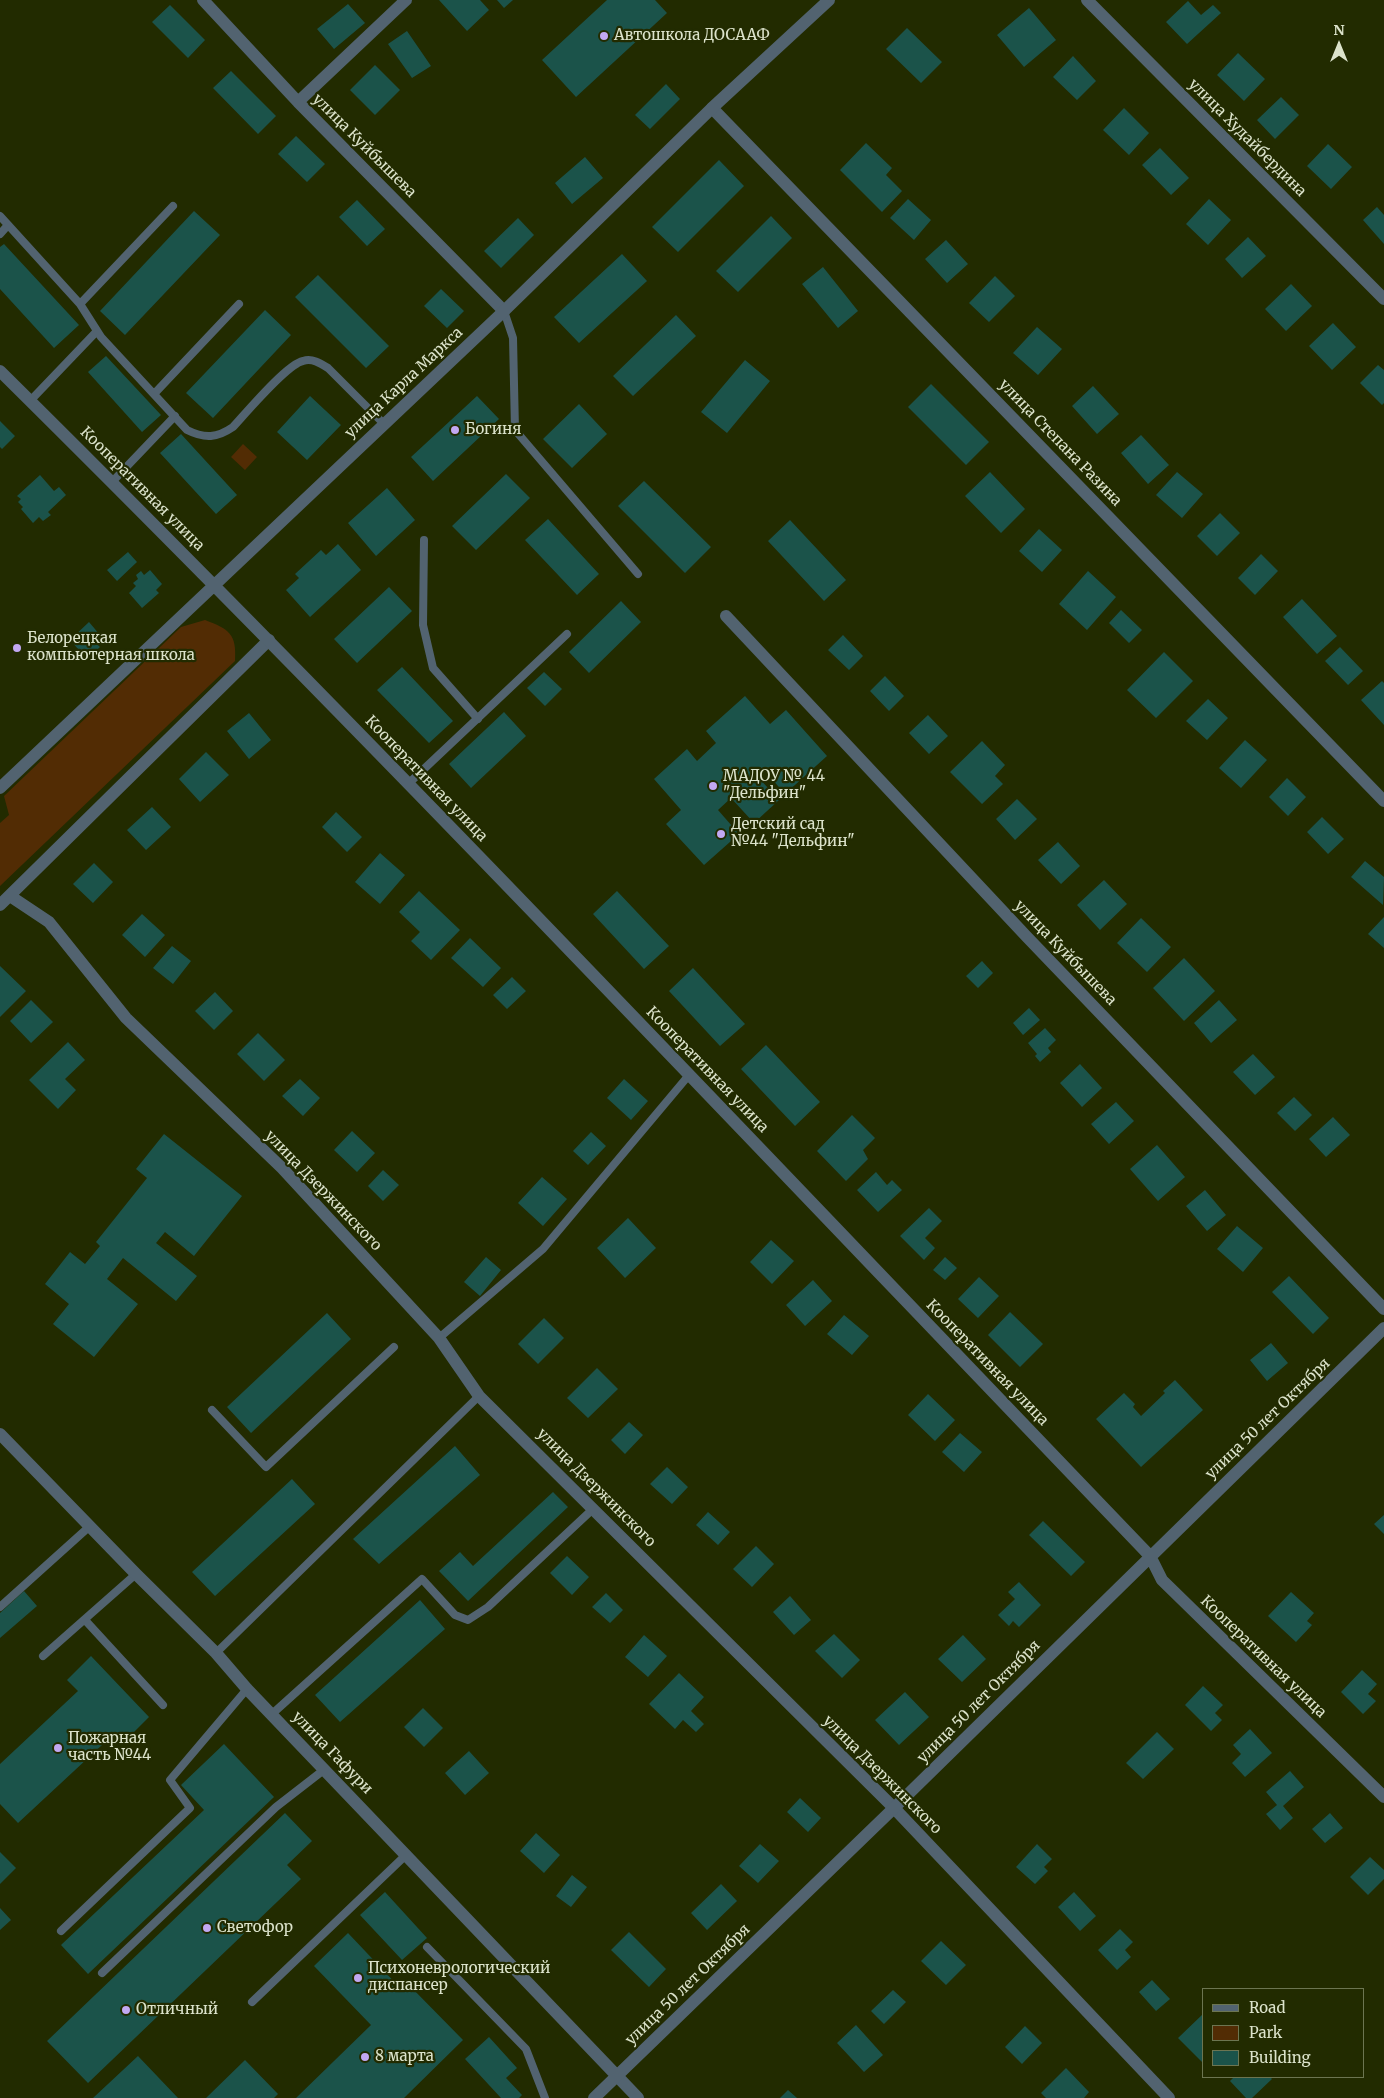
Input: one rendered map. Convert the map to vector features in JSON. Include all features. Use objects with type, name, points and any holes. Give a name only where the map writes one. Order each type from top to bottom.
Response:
[{"type":"street","name":"улица Куйбышева","points":[[203,0],[298,102],[504,311]]},
{"type":"street","points":[[298,102],[406,0]]},
{"type":"street","name":"улица Карла Маркса","points":[[0,788],[213,584],[504,311],[712,108],[829,0]]},
{"type":"street","name":"улица Худайбердина","points":[[1087,0],[1384,299]]},
{"type":"street","name":"улица Степана Разина","points":[[712,108],[1384,801]]},
{"type":"street","name":"Кооперативная улица","points":[[0,371],[269,640],[689,1075],[1150,1556],[1162,1580],[1384,1797]]},
{"type":"street","name":"улица Куйбышева","points":[[726,616],[1033,944],[1384,1309]]},
{"type":"street","points":[[0,905],[269,640]]},
{"type":"street","name":"улица Дзержинского","points":[[10,896],[49,922],[126,1018],[282,1168],[439,1338],[479,1396],[594,1508],[894,1808],[1169,2098]]},
{"type":"street","name":"улица 50 лет Октября","points":[[594,2098],[894,1808],[1384,1328]]},
{"type":"street","name":"улица Гафури","points":[[2,1440],[216,1653],[248,1689],[638,2098]]},
{"type":"lane","points":[[80,304],[173,206]]},
{"type":"lane","points":[[0,216],[80,304],[97,331],[187,430],[196,435],[212,437],[223,434],[233,427],[289,368],[302,361],[310,360],[328,368],[384,424]]},
{"type":"lane","points":[[0,234],[8,225]]},
{"type":"lane","points":[[154,394],[239,304]]},
{"type":"lane","points":[[504,311],[513,338],[515,430],[638,574]]},
{"type":"lane","points":[[30,401],[97,331]]},
{"type":"lane","points":[[112,482],[174,416]]},
{"type":"lane","points":[[424,540],[423,625],[433,668],[478,719]]},
{"type":"lane","points":[[408,784],[567,634]]},
{"type":"lane","points":[[439,1338],[542,1249],[689,1075]]},
{"type":"lane","points":[[212,1410],[266,1467],[394,1347]]},
{"type":"lane","points":[[216,1653],[479,1396]]},
{"type":"lane","points":[[272,1714],[422,1579],[455,1615],[468,1620],[488,1607],[594,1508]]},
{"type":"lane","points":[[0,1607],[90,1526]]},
{"type":"lane","points":[[44,1656],[136,1574]]},
{"type":"lane","points":[[85,1620],[163,1705]]},
{"type":"lane","points":[[61,1931],[190,1808],[170,1780],[248,1689]]},
{"type":"lane","points":[[102,1974],[276,1807],[325,1769]]},
{"type":"lane","points":[[252,2002],[407,1854]]},
{"type":"lane","points":[[427,1947],[526,2049],[545,2098]]},
{"type":"green space","points":[[243,444],[257,457],[245,470],[231,457]]},
{"type":"green space","points":[[205,620],[220,626],[230,634],[235,644],[235,661],[0,886],[0,823],[9,815],[4,796],[181,627]]},
{"type":"building","points":[[439,0],[480,0],[489,10],[467,31]]},
{"type":"building","points":[[497,0],[513,0],[504,8]]},
{"type":"building","name":"Автошкола ДОСААФ","points":[[607,0],[655,0],[667,13],[576,97],[542,60]]},
{"type":"building","points":[[1188,1],[1201,15],[1213,5],[1221,13],[1187,44],[1166,22]]},
{"type":"building","points":[[348,4],[365,23],[334,49],[317,29]]},
{"type":"building","points":[[170,5],[205,40],[188,58],[152,22]]},
{"type":"building","points":[[1029,8],[1056,40],[1024,67],[997,35]]},
{"type":"building","points":[[907,28],[942,62],[921,83],[886,49]]},
{"type":"building","points":[[407,31],[431,66],[412,78],[388,44]]},
{"type":"building","points":[[1238,53],[1265,79],[1244,101],[1217,75]]},
{"type":"building","points":[[1073,56],[1096,81],[1077,100],[1053,77]]},
{"type":"building","points":[[375,65],[400,90],[375,115],[350,90]]},
{"type":"building","points":[[231,71],[276,116],[258,134],[213,88]]},
{"type":"building","points":[[666,84],[680,99],[650,129],[635,115]]},
{"type":"building","points":[[1281,97],[1299,115],[1275,139],[1257,120]]},
{"type":"building","points":[[1124,108],[1149,133],[1129,155],[1103,130]]},
{"type":"building","points":[[296,136],[325,164],[307,182],[278,154]]},
{"type":"building","points":[[866,143],[892,168],[886,175],[902,191],[882,212],[840,170]]},
{"type":"building","points":[[1328,144],[1352,167],[1331,189],[1307,166]]},
{"type":"building","points":[[1160,148],[1189,178],[1171,195],[1142,165]]},
{"type":"building","points":[[585,157],[603,178],[572,204],[555,183]]},
{"type":"building","points":[[719,160],[744,186],[678,252],[652,227]]},
{"type":"building","points":[[908,199],[931,220],[914,240],[890,218]]},
{"type":"building","points":[[1209,199],[1231,220],[1208,245],[1186,224]]},
{"type":"building","points":[[357,200],[385,229],[367,246],[339,217]]},
{"type":"building","points":[[1377,207],[1384,215],[1384,244],[1363,220]]},
{"type":"building","points":[[194,211],[220,235],[125,335],[100,311]]},
{"type":"building","points":[[771,216],[792,238],[738,292],[716,271]]},
{"type":"building","points":[[518,218],[534,235],[501,268],[484,251]]},
{"type":"building","points":[[1248,237],[1266,256],[1242,278],[1225,259]]},
{"type":"building","points":[[946,240],[968,264],[947,283],[925,259]]},
{"type":"building","points":[[4,244],[79,325],[54,348],[0,289],[0,247]]},
{"type":"building","points":[[622,254],[647,281],[579,343],[554,317]]},
{"type":"building","points":[[823,267],[858,311],[838,328],[802,284]]},
{"type":"building","points":[[318,275],[389,346],[366,368],[295,297]]},
{"type":"building","points":[[995,276],[1015,296],[989,322],[969,303]]},
{"type":"building","points":[[1291,284],[1312,306],[1286,331],[1265,309]]},
{"type":"building","points":[[441,289],[464,311],[447,328],[424,306]]},
{"type":"building","points":[[265,310],[291,335],[213,418],[186,393]]},
{"type":"building","points":[[676,315],[696,336],[633,396],[613,376]]},
{"type":"building","points":[[1333,323],[1356,347],[1332,370],[1309,346]]},
{"type":"building","points":[[1037,327],[1062,349],[1038,375],[1013,353]]},
{"type":"building","points":[[106,356],[161,415],[142,432],[88,372]]},
{"type":"building","points":[[745,360],[770,381],[727,433],[701,412]]},
{"type":"building","points":[[1378,365],[1384,370],[1384,403],[1382,405],[1360,383]]},
{"type":"building","points":[[931,384],[989,442],[966,465],[908,407]]},
{"type":"building","points":[[1093,386],[1119,414],[1097,434],[1072,406]]},
{"type":"building","points":[[310,396],[341,425],[307,460],[277,432]]},
{"type":"building","points":[[477,396],[499,419],[433,481],[411,457]]},
{"type":"building","points":[[579,404],[607,434],[572,468],[543,439]]},
{"type":"building","points":[[0,421],[15,436],[2,449],[0,447]]},
{"type":"building","points":[[181,434],[237,495],[216,514],[160,453]]},
{"type":"building","points":[[1141,435],[1169,465],[1148,484],[1121,453]]},
{"type":"building","points":[[990,472],[1025,509],[1001,533],[965,496]]},
{"type":"building","points":[[1177,472],[1203,494],[1182,518],[1156,495]]},
{"type":"building","points":[[506,474],[530,498],[476,550],[452,526]]},
{"type":"building","points":[[40,475],[54,491],[59,487],[66,495],[48,512],[51,515],[43,521],[39,517],[33,523],[21,509],[23,507],[18,502],[21,499],[17,496]]},
{"type":"building","points":[[644,481],[711,547],[685,573],[618,506]]},
{"type":"building","points":[[387,488],[415,520],[376,556],[348,523]]},
{"type":"building","points":[[1220,513],[1240,533],[1217,556],[1197,536]]},
{"type":"building","points":[[548,519],[599,574],[577,595],[525,540]]},
{"type":"building","points":[[790,520],[846,580],[824,601],[768,541]]},
{"type":"building","points":[[1039,529],[1062,550],[1042,572],[1019,551]]},
{"type":"building","points":[[338,544],[361,570],[310,617],[286,590],[299,578],[295,574],[321,550],[326,555]]},
{"type":"building","points":[[128,552],[137,562],[117,581],[107,570]]},
{"type":"building","points":[[1261,554],[1278,571],[1255,595],[1238,578]]},
{"type":"building","points":[[150,570],[162,584],[156,590],[159,593],[142,608],[129,593],[136,586],[133,583],[138,579],[136,575],[141,571],[144,575]]},
{"type":"building","points":[[1088,571],[1116,597],[1087,630],[1059,604]]},
{"type":"building","points":[[389,587],[412,611],[357,663],[334,639]]},
{"type":"building","points":[[1302,599],[1337,636],[1317,654],[1283,617]]},
{"type":"building","points":[[621,601],[641,622],[589,673],[569,652]]},
{"type":"building","points":[[1121,610],[1142,630],[1129,643],[1109,623]]},
{"type":"building","points":[[89,622],[100,635],[93,640],[100,647],[87,659],[70,640]]},
{"type":"building","points":[[843,635],[863,656],[849,670],[828,650]]},
{"type":"building","points":[[1340,647],[1363,671],[1348,685],[1325,661]]},
{"type":"building","points":[[1164,652],[1193,681],[1156,718],[1127,690]]},
{"type":"building","points":[[402,667],[453,721],[429,743],[377,690]]},
{"type":"building","points":[[544,672],[562,689],[545,706],[527,688]]},
{"type":"building","points":[[885,676],[904,696],[889,711],[870,691]]},
{"type":"building","points":[[1382,681],[1384,683],[1384,725],[1361,700]]},
{"type":"building","name":"МАДОУ № 44 \"Дельфин\"","points":[[745,696],[770,724],[786,710],[827,756],[785,794],[764,770],[757,776],[779,800],[754,823],[731,798],[718,810],[739,834],[704,865],[666,824],[681,810],[654,779],[687,749],[697,761],[716,743],[706,731]]},
{"type":"building","points":[[1208,699],[1228,718],[1207,740],[1186,721]]},
{"type":"building","points":[[504,712],[526,736],[471,788],[449,764]]},
{"type":"building","points":[[249,713],[271,740],[249,759],[227,731]]},
{"type":"building","points":[[928,715],[948,736],[929,754],[909,733]]},
{"type":"building","points":[[1245,740],[1267,760],[1241,788],[1219,768]]},
{"type":"building","points":[[982,741],[1005,765],[995,776],[1003,784],[982,804],[950,772]]},
{"type":"building","points":[[206,752],[229,775],[200,802],[179,779]]},
{"type":"building","points":[[1287,778],[1306,797],[1288,816],[1269,797]]},
{"type":"building","points":[[1017,799],[1037,819],[1015,840],[996,819]]},
{"type":"building","points":[[152,807],[171,827],[146,850],[127,830]]},
{"type":"building","points":[[336,812],[362,837],[347,852],[322,827]]},
{"type":"building","points":[[1322,817],[1344,839],[1328,854],[1307,832]]},
{"type":"building","points":[[1058,842],[1080,866],[1061,884],[1038,860]]},
{"type":"building","points":[[380,853],[405,875],[380,904],[355,882]]},
{"type":"building","points":[[1365,861],[1384,877],[1383,905],[1351,877]]},
{"type":"building","points":[[94,863],[113,882],[93,903],[73,884]]},
{"type":"building","points":[[1104,880],[1127,904],[1100,930],[1077,905]]},
{"type":"building","points":[[419,891],[460,930],[431,960],[411,941],[420,932],[399,912]]},
{"type":"building","points":[[617,891],[669,946],[644,969],[593,914]]},
{"type":"building","points":[[142,914],[165,935],[145,957],[122,935]]},
{"type":"building","points":[[1384,917],[1384,948],[1368,934]]},
{"type":"building","points":[[1141,918],[1171,947],[1147,972],[1117,943]]},
{"type":"building","points":[[470,938],[501,968],[483,987],[451,958]]},
{"type":"building","points":[[172,946],[191,961],[173,984],[153,968]]},
{"type":"building","points":[[1184,958],[1215,991],[1184,1021],[1153,988]]},
{"type":"building","points":[[982,961],[993,973],[978,988],[966,976]]},
{"type":"building","points":[[0,966],[26,991],[0,1017]]},
{"type":"building","points":[[693,968],[745,1024],[720,1046],[669,991]]},
{"type":"building","points":[[512,977],[526,991],[507,1009],[493,995]]},
{"type":"building","points":[[215,992],[233,1011],[214,1030],[195,1011]]},
{"type":"building","points":[[31,1000],[53,1022],[31,1043],[10,1021]]},
{"type":"building","points":[[1219,1000],[1237,1020],[1211,1043],[1194,1023]]},
{"type":"building","points":[[1029,1008],[1040,1020],[1023,1035],[1013,1023]]},
{"type":"building","points":[[1045,1028],[1056,1040],[1048,1048],[1051,1052],[1040,1062],[1035,1056],[1037,1054],[1028,1043]]},
{"type":"building","points":[[258,1033],[285,1060],[264,1081],[237,1054]]},
{"type":"building","points":[[68,1042],[85,1060],[65,1079],[76,1090],[58,1109],[29,1080]]},
{"type":"building","points":[[766,1045],[820,1102],[795,1126],[741,1069]]},
{"type":"building","points":[[1253,1054],[1275,1077],[1255,1095],[1233,1072]]},
{"type":"building","points":[[1080,1064],[1102,1088],[1082,1107],[1060,1083]]},
{"type":"building","points":[[300,1079],[320,1098],[303,1116],[282,1096]]},
{"type":"building","points":[[624,1079],[648,1101],[631,1120],[607,1098]]},
{"type":"building","points":[[1294,1097],[1312,1115],[1295,1131],[1277,1113]]},
{"type":"building","points":[[1116,1102],[1134,1121],[1109,1144],[1091,1124]]},
{"type":"building","points":[[852,1115],[875,1138],[863,1150],[868,1159],[846,1181],[817,1151]]},
{"type":"building","points":[[1333,1117],[1350,1135],[1326,1157],[1309,1139]]},
{"type":"building","points":[[352,1131],[375,1153],[357,1172],[334,1150]]},
{"type":"building","points":[[591,1132],[606,1146],[588,1165],[573,1151]]},
{"type":"building","points":[[164,1134],[242,1196],[194,1256],[165,1232],[156,1243],[197,1276],[176,1301],[123,1258],[107,1279],[138,1304],[94,1357],[53,1324],[69,1304],[45,1284],[70,1252],[85,1264],[100,1246],[96,1242],[147,1178],[136,1169]]},
{"type":"building","points":[[1157,1145],[1185,1177],[1158,1201],[1130,1169]]},
{"type":"building","points":[[383,1170],[399,1185],[383,1201],[368,1186]]},
{"type":"building","points":[[876,1172],[887,1185],[892,1180],[902,1190],[878,1212],[857,1190]]},
{"type":"building","points":[[542,1177],[567,1199],[543,1226],[518,1203]]},
{"type":"building","points":[[1205,1190],[1226,1215],[1207,1231],[1186,1206]]},
{"type":"building","points":[[929,1208],[942,1221],[925,1238],[935,1248],[924,1260],[900,1236]]},
{"type":"building","points":[[628,1218],[656,1248],[625,1278],[597,1248]]},
{"type":"building","points":[[1237,1226],[1263,1248],[1243,1272],[1217,1249]]},
{"type":"building","points":[[771,1240],[794,1261],[772,1284],[750,1262]]},
{"type":"building","points":[[486,1257],[501,1270],[480,1296],[464,1282]]},
{"type":"building","points":[[945,1257],[957,1268],[945,1280],[933,1270]]},
{"type":"building","points":[[1289,1276],[1329,1318],[1313,1334],[1272,1292]]},
{"type":"building","points":[[979,1277],[999,1296],[978,1318],[958,1299]]},
{"type":"building","points":[[813,1280],[832,1301],[805,1326],[786,1305]]},
{"type":"building","points":[[1010,1312],[1043,1344],[1020,1367],[988,1335]]},
{"type":"building","points":[[327,1313],[351,1339],[251,1433],[227,1407]]},
{"type":"building","points":[[844,1315],[869,1336],[852,1355],[827,1334]]},
{"type":"building","points":[[544,1318],[564,1338],[538,1364],[518,1344]]},
{"type":"building","points":[[1271,1343],[1288,1363],[1267,1381],[1250,1360]]},
{"type":"building","points":[[597,1368],[618,1389],[588,1418],[567,1398]]},
{"type":"building","points":[[1175,1380],[1203,1410],[1141,1467],[1096,1419],[1124,1393],[1135,1404],[1133,1407],[1141,1416],[1165,1393],[1163,1391]]},
{"type":"building","points":[[928,1394],[955,1420],[935,1441],[908,1415]]},
{"type":"building","points":[[629,1422],[643,1435],[625,1454],[611,1440]]},
{"type":"building","points":[[960,1433],[982,1452],[964,1472],[942,1452]]},
{"type":"building","points":[[455,1446],[480,1475],[379,1564],[353,1539]]},
{"type":"building","points":[[667,1467],[688,1487],[672,1504],[650,1484]]},
{"type":"building","points":[[292,1479],[315,1504],[215,1596],[192,1572]]},
{"type":"building","points":[[553,1492],[568,1507],[468,1601],[439,1571],[460,1552],[473,1566]]},
{"type":"building","points":[[708,1512],[730,1532],[718,1545],[696,1525]]},
{"type":"building","points":[[1384,1515],[1384,1534],[1374,1524]]},
{"type":"building","points":[[1043,1521],[1085,1562],[1071,1576],[1029,1535]]},
{"type":"building","points":[[756,1546],[774,1564],[752,1587],[733,1569]]},
{"type":"building","points":[[567,1556],[589,1577],[572,1595],[550,1573]]},
{"type":"building","points":[[1019,1582],[1041,1605],[1019,1627],[1013,1621],[1009,1626],[998,1615],[1015,1599],[1008,1592]]},
{"type":"building","points":[[24,1591],[37,1606],[0,1638],[0,1613]]},
{"type":"building","points":[[1291,1592],[1314,1613],[1307,1621],[1312,1625],[1296,1642],[1268,1616]]},
{"type":"building","points":[[606,1593],[623,1610],[610,1623],[592,1607]]},
{"type":"building","points":[[790,1596],[811,1620],[794,1635],[773,1612]]},
{"type":"building","points":[[420,1600],[445,1629],[340,1722],[315,1695]]},
{"type":"building","points":[[834,1634],[860,1660],[842,1678],[815,1651]]},
{"type":"building","points":[[644,1635],[667,1656],[648,1677],[625,1657]]},
{"type":"building","points":[[963,1635],[986,1659],[962,1682],[938,1659]]},
{"type":"building","name":"Пожарная часть №44","points":[[91,1656],[149,1717],[125,1741],[116,1732],[18,1823],[0,1804],[0,1764],[78,1691],[67,1680]]},
{"type":"building","points":[[1362,1670],[1377,1684],[1368,1694],[1376,1701],[1363,1714],[1341,1692]]},
{"type":"building","points":[[679,1673],[704,1697],[691,1711],[704,1724],[696,1732],[683,1720],[675,1729],[649,1704]]},
{"type":"building","points":[[1203,1686],[1223,1705],[1215,1713],[1222,1720],[1211,1731],[1185,1705]]},
{"type":"building","points":[[905,1692],[929,1717],[899,1745],[875,1720]]},
{"type":"building","points":[[423,1708],[443,1728],[424,1747],[404,1727]]},
{"type":"building","points":[[1250,1729],[1272,1753],[1245,1777],[1232,1763],[1241,1754],[1233,1745]]},
{"type":"building","points":[[1157,1732],[1174,1749],[1143,1779],[1126,1763]]},
{"type":"building","points":[[224,1744],[274,1797],[88,1974],[61,1945],[204,1810],[181,1785]]},
{"type":"building","points":[[469,1751],[489,1773],[465,1795],[445,1773]]},
{"type":"building","points":[[1290,1771],[1304,1787],[1283,1806],[1293,1818],[1280,1830],[1266,1814],[1277,1805],[1266,1792]]},
{"type":"building","points":[[800,1798],[821,1818],[808,1832],[787,1812]]},
{"type":"building","points":[[285,1813],[312,1841],[287,1865],[301,1879],[88,2083],[47,2041]]},
{"type":"building","points":[[1330,1813],[1343,1828],[1325,1843],[1312,1829]]},
{"type":"building","points":[[536,1833],[560,1855],[544,1873],[520,1851]]},
{"type":"building","points":[[760,1844],[779,1861],[758,1883],[739,1866]]},
{"type":"building","points":[[1037,1844],[1052,1859],[1044,1867],[1048,1871],[1035,1884],[1016,1867]]},
{"type":"building","points":[[0,1852],[16,1868],[0,1884]]},
{"type":"building","points":[[1370,1857],[1384,1870],[1384,1879],[1368,1895],[1350,1877]]},
{"type":"building","points":[[572,1875],[587,1887],[571,1907],[556,1896]]},
{"type":"building","points":[[721,1884],[737,1901],[707,1930],[691,1913]]},
{"type":"building","points":[[385,1892],[427,1938],[402,1960],[360,1915]]},
{"type":"building","points":[[1074,1892],[1096,1916],[1080,1931],[1058,1907]]},
{"type":"building","points":[[0,1908],[11,1920],[0,1930]]},
{"type":"building","points":[[1120,1929],[1133,1942],[1125,1950],[1131,1957],[1117,1970],[1098,1950]]},
{"type":"building","points":[[629,1932],[666,1969],[649,1987],[611,1950]]},
{"type":"building","points":[[348,1933],[402,1990],[408,1984],[463,2040],[404,2098],[296,2098],[371,2025],[314,1966]]},
{"type":"building","points":[[941,1941],[966,1965],[946,1985],[921,1961]]},
{"type":"building","points":[[1152,1980],[1170,1999],[1156,2011],[1139,1992]]},
{"type":"building","points":[[893,1990],[906,2002],[884,2024],[871,2011]]},
{"type":"building","points":[[1202,2015],[1202,2062],[1178,2038]]},
{"type":"building","points":[[856,2025],[883,2055],[864,2072],[837,2043]]},
{"type":"building","points":[[1025,2026],[1042,2043],[1022,2064],[1005,2047]]},
{"type":"building","points":[[489,2037],[517,2068],[506,2078],[522,2095],[519,2098],[501,2098],[465,2059]]},
{"type":"building","points":[[138,2056],[178,2098],[93,2098]]},
{"type":"building","points":[[245,2060],[278,2094],[274,2098],[206,2098]]},
{"type":"building","points":[[1066,2068],[1089,2092],[1084,2098],[1046,2098],[1041,2093]]},
{"type":"building","points":[[1233,2078],[1272,2079],[1252,2098],[1246,2098],[1230,2081]]},
{"type":"building","points":[[788,2090],[797,2098],[780,2098]]},
{"type":"place","name":"Автошкола ДОСААФ","points":[[604,36]]},
{"type":"place","name":"Богиня","points":[[455,430]]},
{"type":"place","name":"Белорецкая компьютерная школа","points":[[17,648]]},
{"type":"place","name":"МАДОУ № 44 \"Дельфин\"","points":[[713,786]]},
{"type":"place","name":"Детский сад №44 \"Дельфин\"","points":[[721,834]]},
{"type":"place","name":"Пожарная часть №44","points":[[58,1748]]},
{"type":"place","name":"Светофор","points":[[207,1928]]},
{"type":"place","name":"Психоневрологический диспансер","points":[[358,1978]]},
{"type":"place","name":"Отличный","points":[[126,2010]]},
{"type":"place","name":"8 марта","points":[[365,2057]]}]
